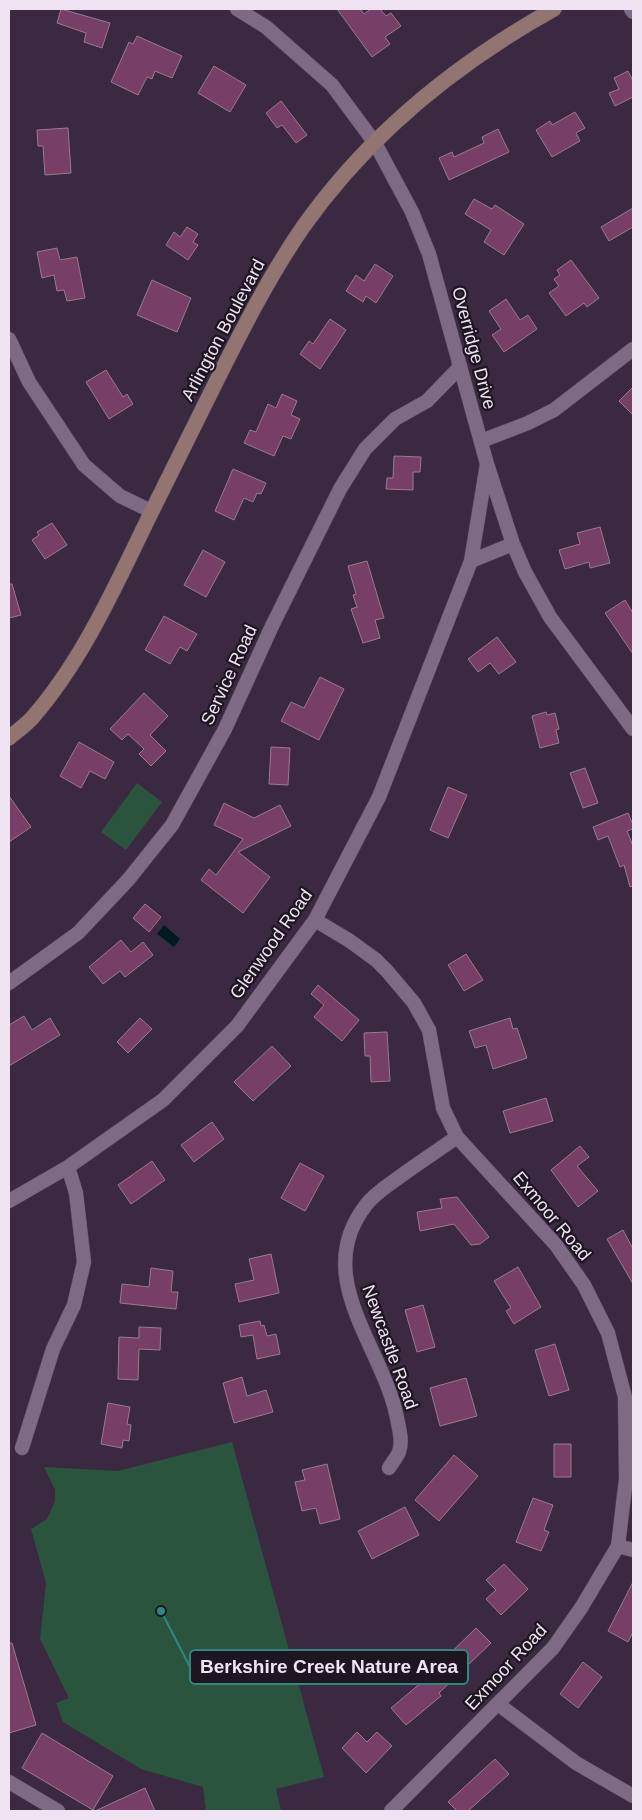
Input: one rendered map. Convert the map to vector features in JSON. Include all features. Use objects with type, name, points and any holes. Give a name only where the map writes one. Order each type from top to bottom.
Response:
[{"type":"street","name":"Overridge Drive","points":[[237,9],[266,27],[332,85],[375,142],[412,212],[429,254],[487,464],[513,544],[525,572],[550,617],[633,729]]},
{"type":"street","name":"Arlington Boulevard","points":[[9,738],[32,717],[70,669],[109,598],[247,321],[281,260],[304,226],[338,183],[375,142],[405,113],[447,78],[497,42],[554,9]]},
{"type":"street","points":[[9,340],[29,382],[84,465],[120,496],[151,511]]},
{"type":"street","points":[[481,441],[528,423],[554,410],[633,349]]},
{"type":"street","name":"Service Road","points":[[9,983],[78,933],[128,880],[172,825],[225,729],[272,626],[340,489],[364,450],[395,419],[427,401],[460,367]]},
{"type":"street","name":"Glenwood Road","points":[[9,1202],[68,1167],[163,1100],[237,1026],[315,920],[379,797],[470,561],[487,464]]},
{"type":"street","points":[[470,561],[513,544]]},
{"type":"street","name":"Exmoor Road","points":[[315,920],[350,941],[376,960],[387,970],[414,1003],[429,1030],[443,1108],[457,1137],[556,1245],[584,1285],[608,1333],[625,1397],[626,1479],[618,1546],[581,1608],[553,1648],[391,1811]]},
{"type":"street","name":"Newcastle Road","points":[[389,1468],[399,1452],[401,1438],[396,1413],[387,1386],[353,1306],[346,1280],[347,1241],[354,1222],[366,1204],[382,1190],[457,1137]]},
{"type":"street","points":[[22,1448],[53,1349],[74,1305],[84,1262],[76,1193],[68,1167]]},
{"type":"street","points":[[618,1546],[633,1550]]},
{"type":"street","points":[[498,1704],[576,1762],[633,1796]]},
{"type":"street","points":[[9,1782],[58,1811]]},
{"type":"green space","points":[[137,783],[162,802],[126,850],[101,832]]},
{"type":"green space","points":[[232,1442],[324,1777],[276,1789],[281,1811],[206,1811],[203,1787],[141,1769],[63,1722],[56,1703],[69,1698],[40,1639],[46,1583],[31,1529],[47,1519],[55,1501],[55,1490],[44,1467],[118,1471]]},
{"type":"shaded area","points":[[164,925],[180,939],[174,947],[157,934]]},
{"type":"building","points":[[61,9],[110,23],[102,48],[84,42],[86,33],[57,23]]},
{"type":"building","points":[[337,9],[360,9],[364,14],[371,9],[380,9],[386,16],[391,13],[401,26],[385,37],[390,44],[372,57]]},
{"type":"building","points":[[137,36],[182,56],[172,78],[155,71],[152,79],[147,77],[138,95],[111,82],[129,42],[133,44]]},
{"type":"building","points":[[214,66],[246,85],[230,112],[198,93]]},
{"type":"building","points":[[628,71],[633,81],[633,97],[615,106],[609,93],[619,89],[614,78]]},
{"type":"building","points":[[281,101],[307,135],[296,143],[282,125],[277,128],[266,113]]},
{"type":"building","points":[[575,112],[585,128],[576,133],[580,141],[552,157],[536,130],[550,121],[552,125]]},
{"type":"building","points":[[68,128],[71,173],[45,175],[43,146],[38,146],[37,130]]},
{"type":"building","points":[[498,129],[509,152],[449,180],[439,158],[452,152],[454,157],[484,143],[482,137]]},
{"type":"building","points":[[474,199],[492,209],[495,205],[524,224],[504,255],[484,242],[491,230],[465,214]]},
{"type":"building","points":[[633,208],[633,227],[609,241],[601,227]]},
{"type":"building","points":[[187,227],[198,234],[193,242],[198,245],[188,260],[166,245],[174,232],[180,237]]},
{"type":"building","points":[[57,248],[60,260],[77,257],[85,298],[67,301],[64,290],[57,291],[54,275],[42,278],[37,252]]},
{"type":"building","points":[[571,260],[599,298],[587,307],[584,303],[566,316],[549,293],[559,286],[554,279],[560,275],[557,270]]},
{"type":"building","points":[[375,264],[393,276],[376,303],[366,296],[363,302],[346,291],[356,275],[364,281]]},
{"type":"building","points":[[152,280],[191,298],[177,332],[137,315]]},
{"type":"building","points":[[506,299],[520,320],[528,315],[537,329],[504,352],[492,335],[501,329],[489,311]]},
{"type":"building","points":[[330,319],[346,330],[320,369],[300,354],[309,341],[313,344]]},
{"type":"building","points":[[106,370],[123,397],[127,394],[133,404],[109,419],[86,382]]},
{"type":"building","points":[[633,387],[633,415],[619,401]]},
{"type":"building","points":[[282,394],[297,401],[291,415],[300,419],[291,439],[283,436],[274,456],[244,443],[250,430],[256,432],[268,404],[276,408]]},
{"type":"building","points":[[394,456],[421,457],[420,472],[413,472],[413,490],[386,489],[387,478],[393,478]]},
{"type":"building","points":[[233,469],[266,483],[261,494],[257,493],[253,502],[244,498],[234,520],[215,511]]},
{"type":"building","points":[[52,523],[67,545],[45,559],[32,540],[39,535],[37,532]]},
{"type":"building","points":[[600,527],[610,563],[590,568],[589,562],[565,569],[559,550],[580,544],[577,533]]},
{"type":"building","points":[[203,550],[225,562],[206,597],[184,585]]},
{"type":"building","points":[[367,561],[384,618],[375,620],[380,638],[363,643],[351,609],[357,607],[353,595],[356,594],[348,566]]},
{"type":"building","points":[[9,584],[12,584],[21,615],[9,618]]},
{"type":"building","points":[[625,600],[633,613],[633,654],[605,613]]},
{"type":"building","points":[[164,616],[197,634],[187,651],[180,647],[170,664],[145,650]]},
{"type":"building","points":[[497,637],[516,662],[499,674],[490,663],[478,672],[468,659]]},
{"type":"building","points":[[320,677],[344,689],[319,740],[281,721],[291,702],[304,708]]},
{"type":"building","points":[[144,693],[168,716],[150,735],[166,751],[151,766],[139,754],[144,749],[128,734],[122,740],[110,729]]},
{"type":"building","points":[[546,712],[547,715],[555,713],[559,729],[556,730],[559,743],[540,748],[532,716]]},
{"type":"building","points":[[79,742],[114,762],[105,779],[90,771],[81,788],[60,776]]},
{"type":"building","points":[[271,747],[290,748],[288,785],[269,784]]},
{"type":"building","points":[[585,768],[598,803],[583,808],[570,773]]},
{"type":"building","points":[[448,787],[467,795],[448,838],[430,830]]},
{"type":"building","points":[[9,796],[31,827],[9,842]]},
{"type":"building","points":[[224,803],[254,818],[280,805],[291,826],[238,852],[270,877],[243,913],[201,880],[209,869],[216,875],[243,839],[214,825]]},
{"type":"building","points":[[628,813],[633,825],[633,829],[627,831],[633,846],[633,886],[630,887],[624,865],[620,867],[608,836],[598,840],[593,827]]},
{"type":"building","points":[[145,904],[161,917],[149,932],[133,918]]},
{"type":"building","points":[[121,940],[131,952],[143,942],[153,955],[125,977],[120,971],[103,984],[89,967]]},
{"type":"building","points":[[466,954],[483,980],[464,991],[448,965]]},
{"type":"building","points":[[318,985],[359,1020],[342,1041],[314,1017],[324,1005],[311,994]]},
{"type":"building","points":[[24,1016],[32,1030],[50,1018],[60,1035],[9,1066],[9,1025]]},
{"type":"building","points":[[140,1018],[152,1029],[128,1053],[117,1042]]},
{"type":"building","points":[[510,1018],[513,1029],[517,1028],[527,1058],[493,1069],[486,1045],[475,1048],[469,1031]]},
{"type":"building","points":[[387,1032],[390,1081],[371,1082],[370,1056],[365,1056],[364,1033]]},
{"type":"building","points":[[272,1046],[291,1066],[253,1101],[234,1082]]},
{"type":"building","points":[[546,1098],[553,1121],[510,1133],[503,1111]]},
{"type":"building","points":[[212,1122],[224,1139],[194,1162],[181,1145]]},
{"type":"building","points":[[580,1146],[589,1157],[577,1166],[598,1191],[578,1207],[551,1170]]},
{"type":"building","points":[[152,1161],[165,1180],[131,1204],[118,1185]]},
{"type":"building","points":[[300,1163],[324,1176],[305,1211],[281,1198]]},
{"type":"building","points":[[457,1197],[489,1237],[480,1244],[471,1245],[454,1224],[420,1231],[417,1212],[442,1208],[440,1199]]},
{"type":"building","points":[[623,1230],[633,1249],[633,1284],[607,1239]]},
{"type":"building","points":[[271,1254],[279,1293],[239,1302],[235,1284],[254,1280],[249,1259]]},
{"type":"building","points":[[518,1267],[541,1307],[514,1324],[506,1311],[511,1308],[494,1281]]},
{"type":"building","points":[[151,1268],[173,1271],[171,1292],[178,1292],[176,1309],[120,1303],[122,1284],[149,1287]]},
{"type":"building","points":[[423,1305],[435,1347],[417,1352],[405,1310]]},
{"type":"building","points":[[260,1321],[261,1326],[264,1325],[267,1336],[276,1334],[280,1354],[257,1359],[253,1335],[241,1337],[239,1325]]},
{"type":"building","points":[[139,1327],[161,1328],[160,1350],[139,1349],[138,1380],[118,1379],[119,1337],[139,1338]]},
{"type":"building","points":[[555,1344],[569,1390],[549,1396],[535,1350]]},
{"type":"building","points":[[242,1377],[247,1396],[266,1390],[273,1412],[234,1423],[223,1383]]},
{"type":"building","points":[[466,1378],[477,1416],[440,1426],[430,1388]]},
{"type":"building","points":[[108,1403],[130,1407],[127,1424],[131,1425],[129,1441],[123,1440],[122,1448],[101,1444]]},
{"type":"building","points":[[554,1444],[571,1444],[571,1477],[554,1477]]},
{"type":"building","points":[[454,1455],[478,1476],[439,1521],[415,1500]]},
{"type":"building","points":[[327,1464],[340,1519],[320,1524],[316,1508],[302,1511],[295,1482],[305,1480],[302,1470]]},
{"type":"building","points":[[533,1498],[553,1505],[544,1530],[549,1532],[541,1551],[516,1542]]},
{"type":"building","points":[[405,1507],[419,1535],[372,1559],[358,1531]]},
{"type":"building","points":[[504,1564],[528,1589],[501,1615],[486,1599],[496,1590],[486,1580]]},
{"type":"building","points":[[633,1582],[633,1632],[628,1642],[608,1631]]},
{"type":"building","points":[[476,1628],[491,1643],[439,1693],[441,1696],[406,1725],[391,1708],[434,1672],[433,1670]]},
{"type":"building","points":[[9,1643],[12,1643],[36,1725],[9,1733]]},
{"type":"building","points":[[583,1662],[602,1677],[578,1708],[560,1694]]},
{"type":"building","points":[[357,1732],[367,1742],[377,1732],[392,1746],[366,1773],[342,1748]]},
{"type":"building","points":[[42,1733],[113,1776],[93,1810],[22,1768]]},
{"type":"building","points":[[495,1759],[509,1774],[468,1811],[457,1811],[448,1802]]},
{"type":"building","points":[[145,1788],[155,1811],[95,1811]]},
{"type":"place","name":"Berkshire Creek Nature Area","points":[[161,1611]]}]
